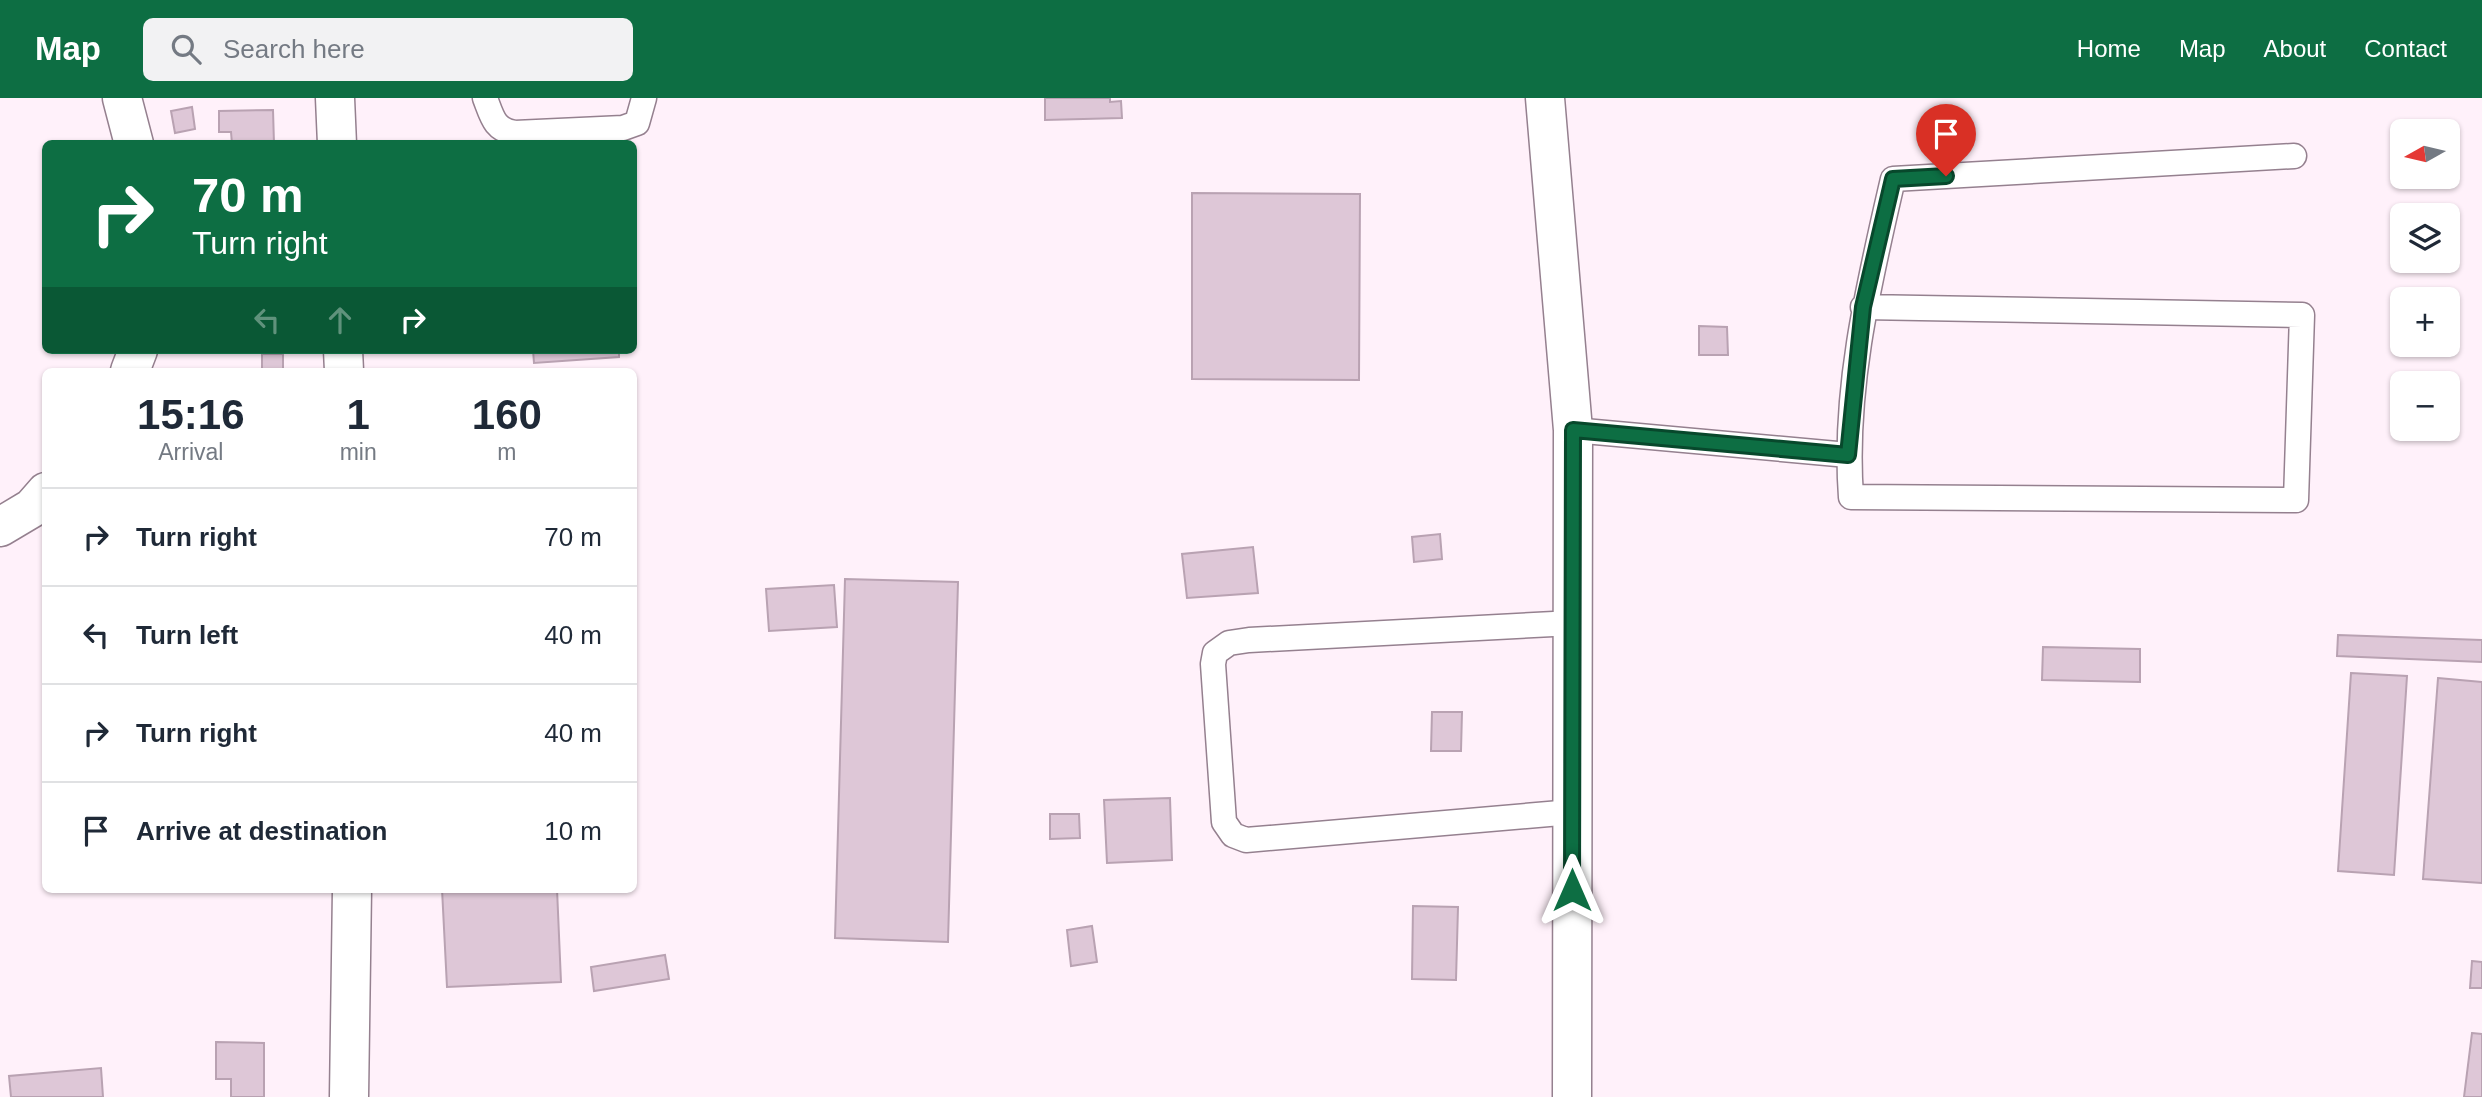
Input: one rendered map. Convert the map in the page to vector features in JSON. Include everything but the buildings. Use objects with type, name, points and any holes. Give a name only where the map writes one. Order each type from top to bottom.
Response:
[{"type":"street","points":[[122,98],[133,140]]},
{"type":"street","points":[[335,98],[337,140]]},
{"type":"street","points":[[1545,98],[1573,430],[1572,1097]]},
{"type":"street","points":[[0,527],[32,508],[42,497]]},
{"type":"street","points":[[349,1097],[352,893]]},
{"type":"lane","points":[[485,98],[494,122],[503,131],[515,133],[623,128],[637,123],[644,98]]},
{"type":"lane","points":[[1863,307],[2302,315],[2296,500],[1851,497],[1848,455],[1863,307],[1893,179],[2294,156]]},
{"type":"lane","points":[[1573,430],[1848,455]]},
{"type":"lane","points":[[1572,812],[1268,841],[1239,838],[1233,835],[1224,822],[1213,664],[1215,653],[1229,643],[1249,640],[1573,623]]},
{"type":"route","points":[[1572,890],[1573,430],[1848,455],[1863,307],[1893,179],[1946,176]]}]
